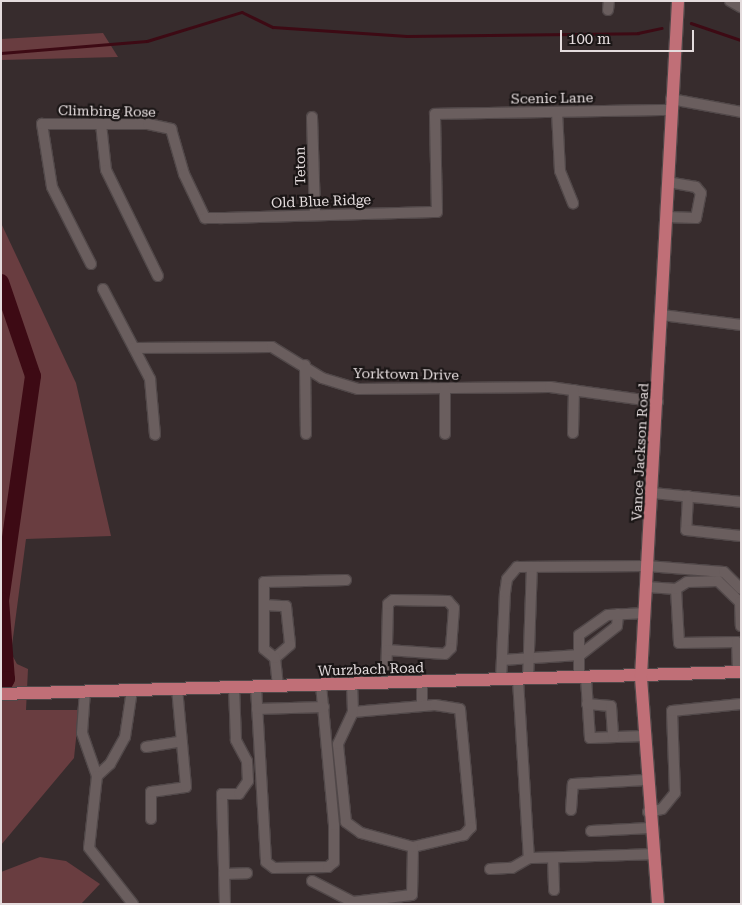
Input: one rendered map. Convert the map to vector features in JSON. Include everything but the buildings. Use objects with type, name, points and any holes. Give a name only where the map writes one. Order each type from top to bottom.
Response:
[{"type":"main road","name":"Vance Jackson Road","points":[[658,904],[648,812],[641,676],[658,402],[671,104],[678,1]]},
{"type":"main road","name":"Wurzbach Road","points":[[1,694],[739,672]]},
{"type":"street","points":[[730,1],[741,7]]},
{"type":"street","name":"Scenic Lane","points":[[437,212],[435,114],[557,112],[671,104],[741,112]]},
{"type":"street","points":[[557,112],[560,171],[573,204]]},
{"type":"street","name":"Teton","points":[[312,117],[315,215]]},
{"type":"street","name":"Climbing Rose","points":[[91,264],[52,187],[42,124],[101,124],[171,129],[184,174],[205,218]]},
{"type":"street","points":[[101,124],[106,170],[158,276]]},
{"type":"street","points":[[666,216],[696,218],[701,193],[696,187],[668,182]]},
{"type":"street","name":"Old Blue Ridge","points":[[205,218],[437,212]]},
{"type":"street","points":[[103,290],[134,348],[154,393],[155,435]]},
{"type":"street","points":[[662,314],[741,325]]},
{"type":"street","name":"Yorktown Drive","points":[[134,348],[259,345],[285,351],[305,365],[345,387],[574,390],[658,402]]},
{"type":"street","points":[[305,365],[306,434]]},
{"type":"street","points":[[445,389],[445,434]]},
{"type":"street","points":[[573,433],[574,390]]},
{"type":"street","points":[[653,493],[741,502]]},
{"type":"street","points":[[688,496],[686,530],[741,536]]},
{"type":"street","points":[[501,680],[507,579],[517,567],[648,566],[724,572],[741,589]]},
{"type":"street","points":[[529,858],[523,679],[528,660],[532,567]]},
{"type":"street","points":[[278,686],[275,658],[264,649],[264,582],[346,580]]},
{"type":"street","points":[[646,587],[676,589],[687,582],[718,581],[740,602],[741,628],[737,642],[739,672]]},
{"type":"street","points":[[676,589],[679,643],[737,642]]},
{"type":"street","points":[[386,683],[388,604],[393,600],[448,601],[454,608],[451,648],[445,654],[387,650]]},
{"type":"street","points":[[264,605],[286,606],[290,645],[275,658]]},
{"type":"street","points":[[643,736],[613,737],[588,735],[587,704],[579,635],[608,615],[645,613]]},
{"type":"street","points":[[502,660],[528,660],[580,655],[617,626],[618,614]]},
{"type":"street","points":[[422,682],[422,706]]},
{"type":"street","points":[[352,684],[353,712],[338,744],[346,822],[361,833],[413,847],[464,835],[471,827],[460,709],[422,706],[353,712]]},
{"type":"street","points":[[256,687],[266,862],[274,868],[328,867],[334,862],[334,825],[324,707],[320,685]]},
{"type":"street","points":[[226,904],[222,794],[240,794],[248,781],[247,761],[236,740],[234,687]]},
{"type":"street","points":[[152,820],[151,792],[186,787],[177,688]]},
{"type":"street","points":[[97,776],[110,764],[125,737],[132,690]]},
{"type":"street","points":[[79,692],[82,733],[97,776],[89,848],[133,904]]},
{"type":"street","points":[[587,704],[609,704],[613,737]]},
{"type":"street","points":[[648,812],[662,809],[675,792],[672,710],[741,704]]},
{"type":"street","points":[[257,709],[324,707]]},
{"type":"street","points":[[146,747],[182,741]]},
{"type":"street","points":[[571,810],[572,784],[646,780]]},
{"type":"street","points":[[591,831],[650,828]]},
{"type":"street","points":[[312,881],[353,902],[412,894],[413,847]]},
{"type":"street","points":[[490,869],[512,868],[529,858],[653,854]]},
{"type":"street","points":[[553,858],[554,890]]},
{"type":"street","points":[[224,874],[247,873]]},
{"type":"shaded area","points":[[103,33],[118,57],[1,60],[1,39]]},
{"type":"shaded area","points":[[1,223],[76,383],[111,536],[26,539],[11,653],[17,664],[28,669],[26,710],[79,710],[74,758],[1,845]]},
{"type":"shaded area","points":[[40,857],[66,861],[100,884],[81,904],[1,904],[1,872]]},
{"type":"waterway","points":[[1,53],[147,41],[242,12],[273,27],[407,36],[638,33],[661,28]]},
{"type":"waterway","points":[[691,23],[741,40]]},
{"type":"waterway","points":[[1,282],[33,376],[1,600],[7,679],[1,690]]}]
